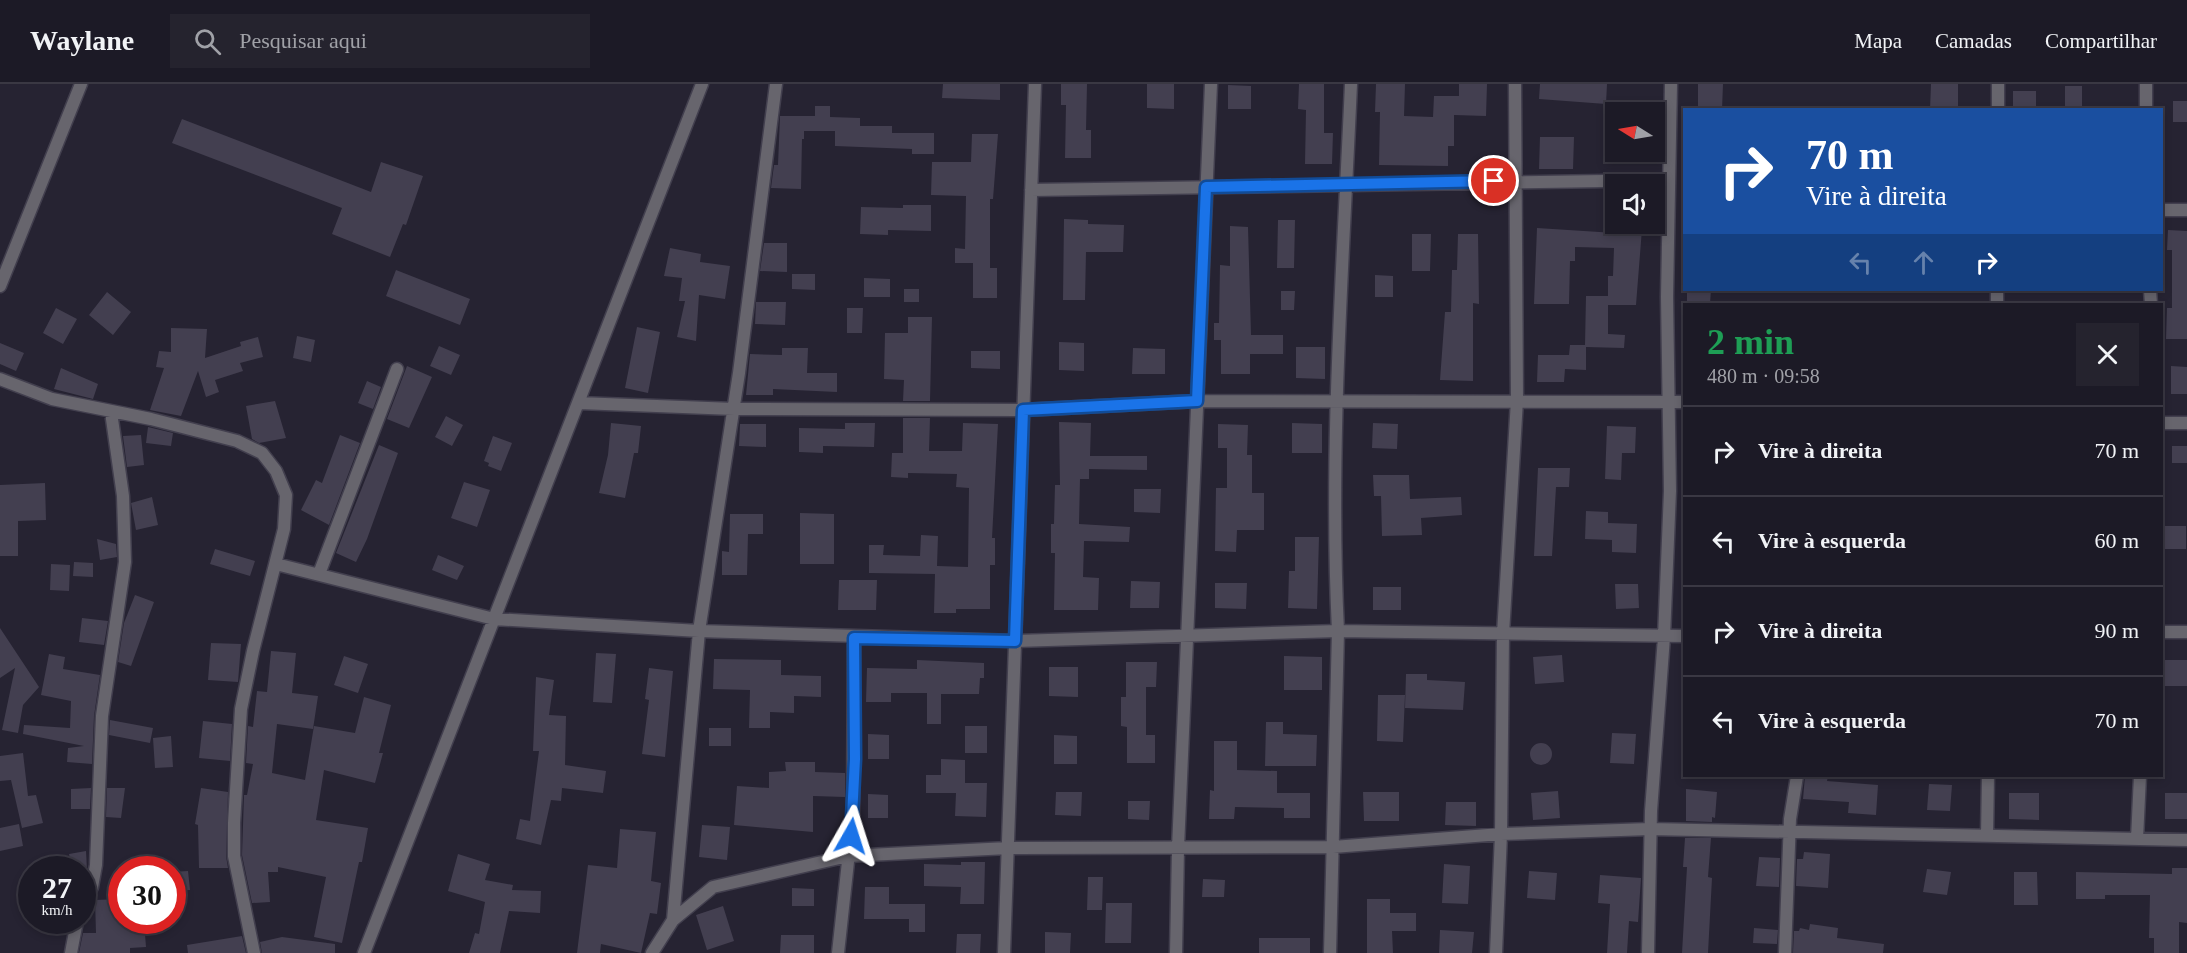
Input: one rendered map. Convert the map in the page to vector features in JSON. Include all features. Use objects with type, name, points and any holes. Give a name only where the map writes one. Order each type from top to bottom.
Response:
[{"type":"street","points":[[0,286],[5,259],[81,84]]},
{"type":"street","points":[[364,953],[702,84]]},
{"type":"street","points":[[673,920],[699,631],[734,409],[776,84]]},
{"type":"street","points":[[1004,953],[1035,84]]},
{"type":"street","points":[[1176,953],[1178,848],[1211,84]]},
{"type":"street","points":[[1330,953],[1338,630],[1336,586],[1338,400],[1352,84]]},
{"type":"street","points":[[1496,953],[1501,834],[1503,634],[1517,400],[1515,84]]},
{"type":"street","points":[[1648,953],[1650,829],[1664,637],[1670,491],[1671,84]]},
{"type":"street","points":[[1998,84],[1998,108]]},
{"type":"street","points":[[2146,84],[2146,108]]},
{"type":"street","points":[[1031,190],[1515,180],[1669,180]]},
{"type":"street","points":[[2163,210],[2187,210]]},
{"type":"street","points":[[319,574],[397,369]]},
{"type":"street","points":[[0,379],[52,399],[151,419],[237,441],[262,453],[276,471],[286,495],[284,529],[253,651],[241,710],[235,801],[234,856],[254,953]]},
{"type":"street","points":[[579,403],[734,409],[1023,410],[1197,401],[1683,402]]},
{"type":"street","points":[[96,865],[102,716],[125,562],[123,496],[111,412]]},
{"type":"street","points":[[2163,423],[2187,423]]},
{"type":"street","points":[[276,564],[494,619],[699,631],[854,638],[1015,641],[1338,630],[1683,636]]},
{"type":"street","points":[[2163,632],[2187,632]]},
{"type":"street","points":[[838,953],[854,816],[854,638]]},
{"type":"street","points":[[1785,953],[1790,832],[1797,777]]},
{"type":"street","points":[[1987,836],[1988,777]]},
{"type":"street","points":[[2137,839],[2140,777]]},
{"type":"street","points":[[652,953],[673,920],[713,888],[848,856],[1008,849],[1333,847],[1501,834],[1650,829],[2187,840]]},
{"type":"street","points":[[70,953],[74,934]]},
{"type":"building","points":[[943,84],[1000,84],[1000,100],[942,98]]},
{"type":"building","points":[[1061,84],[1087,84],[1086,130],[1091,130],[1091,158],[1065,158],[1066,105],[1061,105]]},
{"type":"building","points":[[1147,84],[1174,84],[1174,109],[1147,108]]},
{"type":"building","points":[[1299,84],[1324,84],[1324,133],[1333,133],[1332,164],[1305,164],[1306,110],[1298,109]]},
{"type":"building","points":[[1376,84],[1405,84],[1404,116],[1433,117],[1434,96],[1459,96],[1459,84],[1487,84],[1486,116],[1454,115],[1454,146],[1448,146],[1448,166],[1379,165],[1380,112],[1375,112]]},
{"type":"building","points":[[1540,84],[1607,84],[1605,104],[1539,99]]},
{"type":"building","points":[[1698,84],[1723,84],[1722,108],[1698,108]]},
{"type":"building","points":[[1931,84],[1958,84],[1958,108],[1930,108]]},
{"type":"building","points":[[1228,85],[1251,86],[1251,109],[1228,109]]},
{"type":"building","points":[[2065,86],[2082,86],[2082,108],[2065,108]]},
{"type":"building","points":[[2013,91],[2036,91],[2036,108],[2013,108]]},
{"type":"building","points":[[2173,101],[2187,101],[2187,122],[2173,122]]},
{"type":"building","points":[[815,106],[830,106],[830,117],[860,118],[860,126],[892,126],[892,133],[934,133],[934,154],[912,154],[912,149],[835,146],[835,131],[804,131],[801,189],[771,188],[774,165],[778,165],[780,116],[815,116]]},
{"type":"building","points":[[182,119],[371,192],[381,162],[423,176],[406,225],[403,224],[390,257],[332,234],[342,208],[172,143]]},
{"type":"building","points":[[972,134],[998,134],[993,199],[990,199],[990,268],[997,268],[997,298],[973,298],[973,263],[955,263],[955,248],[965,249],[966,196],[931,195],[932,162],[971,162]]},
{"type":"building","points":[[1540,137],[1574,137],[1573,169],[1539,169]]},
{"type":"building","points":[[903,205],[931,205],[931,231],[888,230],[888,235],[860,234],[861,207],[903,208]]},
{"type":"building","points":[[1064,219],[1088,220],[1088,224],[1124,225],[1123,252],[1086,252],[1085,300],[1063,300]]},
{"type":"building","points":[[1278,220],[1295,220],[1294,268],[1277,268]]},
{"type":"building","points":[[1230,226],[1248,227],[1251,335],[1283,335],[1283,354],[1250,354],[1250,374],[1221,374],[1221,340],[1214,340],[1214,323],[1219,323],[1220,265],[1230,266]]},
{"type":"building","points":[[1537,228],[1605,234],[1642,234],[1636,305],[1608,305],[1608,334],[1625,335],[1624,348],[1586,347],[1586,370],[1565,369],[1564,382],[1537,382],[1538,355],[1569,355],[1570,345],[1585,345],[1586,296],[1608,296],[1608,276],[1613,276],[1614,248],[1575,247],[1575,261],[1570,261],[1569,304],[1534,304]]},
{"type":"building","points":[[2168,230],[2187,231],[2187,339],[2166,339],[2167,308],[2172,308],[2172,250],[2167,250]]},
{"type":"building","points":[[1412,234],[1431,234],[1430,271],[1412,271]]},
{"type":"building","points":[[1458,234],[1478,234],[1479,304],[1473,303],[1473,381],[1440,380],[1445,312],[1451,312],[1452,270],[1457,270]]},
{"type":"building","points":[[764,243],[787,243],[787,272],[760,271]]},
{"type":"building","points":[[670,248],[701,254],[700,262],[730,266],[725,299],[699,295],[696,341],[677,337],[685,301],[679,301],[682,278],[664,276]]},
{"type":"building","points":[[396,270],[470,299],[460,325],[386,296]]},
{"type":"building","points":[[792,274],[815,274],[815,290],[792,289]]},
{"type":"building","points":[[1375,275],[1393,276],[1393,297],[1375,297]]},
{"type":"building","points":[[864,278],[890,279],[890,297],[864,297]]},
{"type":"building","points":[[904,289],[919,289],[919,302],[904,302]]},
{"type":"building","points":[[1281,291],[1295,291],[1294,310],[1281,310]]},
{"type":"building","points":[[1687,291],[1711,291],[1710,303],[1687,303]]},
{"type":"building","points":[[107,292],[131,312],[113,335],[89,315]]},
{"type":"building","points":[[756,302],[786,302],[785,325],[755,324]]},
{"type":"building","points":[[56,308],[77,319],[63,344],[43,333]]},
{"type":"building","points":[[847,308],[863,308],[862,333],[847,333]]},
{"type":"building","points":[[908,317],[932,317],[930,401],[903,401],[904,380],[884,379],[885,333],[908,333]]},
{"type":"building","points":[[637,327],[660,332],[648,393],[625,388]]},
{"type":"building","points":[[171,328],[207,329],[205,358],[241,346],[240,342],[258,337],[263,357],[240,363],[243,371],[215,380],[219,392],[206,397],[198,371],[181,416],[150,410],[164,368],[156,367],[159,351],[171,352]]},
{"type":"building","points":[[297,336],[315,340],[311,362],[293,358]]},
{"type":"building","points":[[1059,342],[1084,343],[1084,371],[1059,370]]},
{"type":"building","points":[[0,343],[24,353],[16,371],[0,364]]},
{"type":"building","points":[[439,346],[460,355],[451,375],[430,366]]},
{"type":"building","points":[[1296,347],[1325,347],[1325,379],[1296,378]]},
{"type":"building","points":[[782,348],[808,348],[807,373],[837,373],[837,392],[773,389],[773,395],[746,395],[750,354],[782,355]]},
{"type":"building","points":[[1133,348],[1165,349],[1165,374],[1132,374]]},
{"type":"building","points":[[971,351],[1000,351],[1000,369],[971,368]]},
{"type":"building","points":[[407,366],[432,377],[409,428],[387,419]]},
{"type":"building","points":[[2171,366],[2187,367],[2187,394],[2171,394]]},
{"type":"building","points":[[61,368],[98,384],[93,399],[54,389]]},
{"type":"building","points":[[367,381],[381,387],[373,409],[358,403]]},
{"type":"building","points":[[275,401],[286,438],[259,443],[252,439],[246,406]]},
{"type":"building","points":[[446,416],[463,425],[452,446],[435,437]]},
{"type":"building","points":[[903,418],[930,418],[929,451],[962,451],[963,423],[998,424],[992,538],[995,538],[995,565],[990,565],[990,609],[956,609],[956,613],[934,613],[935,574],[869,573],[869,545],[884,545],[883,555],[920,556],[921,535],[938,536],[937,566],[968,567],[969,488],[956,487],[957,474],[908,473],[908,478],[891,477],[892,453],[903,453]]},
{"type":"building","points":[[1059,422],[1091,423],[1090,456],[1147,456],[1147,470],[1089,469],[1089,479],[1080,479],[1079,524],[1130,527],[1129,542],[1084,541],[1083,577],[1099,578],[1098,610],[1054,610],[1055,553],[1051,553],[1051,524],[1054,524],[1055,485],[1060,485]]},
{"type":"building","points":[[611,423],[641,426],[638,453],[634,453],[625,498],[599,493],[608,455]]},
{"type":"building","points":[[845,423],[875,423],[874,447],[823,446],[823,453],[799,452],[799,428],[845,429]]},
{"type":"building","points":[[1292,423],[1322,424],[1322,453],[1292,453]]},
{"type":"building","points":[[1373,423],[1398,424],[1397,449],[1372,448]]},
{"type":"building","points":[[740,424],[766,424],[766,447],[739,446]]},
{"type":"building","points":[[1218,424],[1248,425],[1247,455],[1252,455],[1252,493],[1264,493],[1264,530],[1237,530],[1236,552],[1215,551],[1216,488],[1227,488],[1227,448],[1218,448]]},
{"type":"building","points":[[1607,426],[1636,427],[1635,453],[1622,453],[1621,480],[1605,479]]},
{"type":"building","points":[[148,427],[173,433],[171,446],[146,443]]},
{"type":"building","points":[[141,435],[144,465],[127,467],[123,436]]},
{"type":"building","points":[[340,435],[360,443],[329,525],[301,510],[316,480],[322,483]]},
{"type":"building","points":[[493,436],[512,443],[501,471],[488,466],[489,463],[484,461]]},
{"type":"building","points":[[379,445],[398,453],[367,539],[356,562],[336,553]]},
{"type":"building","points":[[2172,446],[2187,446],[2187,463],[2172,463]]},
{"type":"building","points":[[1538,468],[1570,468],[1569,487],[1556,487],[1552,556],[1534,556]]},
{"type":"building","points":[[1373,475],[1409,475],[1410,499],[1461,497],[1462,515],[1421,518],[1422,535],[1382,536],[1381,496],[1374,496]]},
{"type":"building","points":[[464,482],[490,490],[477,527],[451,518]]},
{"type":"building","points":[[45,483],[46,520],[18,521],[18,556],[0,556],[0,485]]},
{"type":"building","points":[[1134,489],[1161,489],[1160,513],[1134,512]]},
{"type":"building","points":[[152,497],[158,525],[136,530],[131,503]]},
{"type":"building","points":[[1586,511],[1608,512],[1608,523],[1637,524],[1636,553],[1612,552],[1612,540],[1585,539]]},
{"type":"building","points":[[800,513],[834,514],[834,564],[800,564]]},
{"type":"building","points":[[730,514],[763,514],[763,534],[748,534],[747,575],[722,575],[722,551],[729,552]]},
{"type":"building","points":[[2163,526],[2186,526],[2186,549],[2163,549]]},
{"type":"building","points":[[1295,537],[1319,537],[1317,609],[1288,608],[1289,571],[1295,571]]},
{"type":"building","points":[[97,539],[116,544],[117,557],[100,560]]},
{"type":"building","points":[[215,549],[255,561],[250,576],[210,564]]},
{"type":"building","points":[[438,555],[464,566],[457,580],[432,570]]},
{"type":"building","points":[[74,562],[93,563],[93,577],[73,576]]},
{"type":"building","points":[[51,564],[70,565],[69,591],[50,590]]},
{"type":"building","points":[[839,580],[877,580],[876,610],[838,610]]},
{"type":"building","points":[[1131,581],[1160,582],[1159,608],[1130,608]]},
{"type":"building","points":[[1215,583],[1247,583],[1246,609],[1215,608]]},
{"type":"building","points":[[1615,584],[1638,584],[1639,608],[1616,609]]},
{"type":"building","points":[[1373,587],[1401,587],[1401,610],[1373,610]]},
{"type":"building","points":[[135,595],[154,602],[131,666],[118,662],[124,623]]},
{"type":"building","points":[[82,618],[108,621],[104,645],[79,642]]},
{"type":"building","points":[[0,628],[39,687],[23,705],[18,733],[2,730],[15,668],[0,678]]},
{"type":"building","points":[[211,643],[241,644],[238,682],[208,680]]},
{"type":"building","points":[[271,651],[296,653],[292,693],[318,696],[313,729],[277,724],[272,773],[305,780],[314,726],[355,733],[364,697],[391,705],[379,753],[383,753],[375,783],[324,770],[316,820],[368,828],[342,943],[314,937],[326,877],[278,867],[278,872],[268,872],[270,902],[252,903],[242,855],[244,795],[247,795],[253,764],[246,763],[248,726],[253,727],[257,691],[267,692]]},
{"type":"building","points":[[596,653],[616,654],[612,703],[593,702]]},
{"type":"building","points":[[49,654],[65,657],[63,669],[100,675],[94,716],[92,764],[67,762],[68,748],[84,746],[23,734],[24,725],[70,728],[71,701],[41,695]]},
{"type":"building","points":[[1562,655],[1564,682],[1535,684],[1533,657]]},
{"type":"building","points":[[344,656],[368,664],[358,693],[334,685]]},
{"type":"building","points":[[1284,656],[1322,657],[1322,690],[1284,690]]},
{"type":"building","points":[[714,659],[781,660],[781,675],[821,676],[821,697],[794,696],[794,713],[770,712],[770,728],[749,728],[750,690],[713,689]]},
{"type":"building","points":[[917,660],[984,663],[984,678],[980,678],[979,694],[941,694],[941,724],[927,724],[927,693],[891,693],[891,702],[866,702],[867,668],[917,669]]},
{"type":"building","points":[[2164,660],[2187,660],[2187,686],[2164,686]]},
{"type":"building","points":[[1126,662],[1157,662],[1156,687],[1146,687],[1146,735],[1155,735],[1155,763],[1127,763],[1127,727],[1121,726],[1121,697],[1126,697]]},
{"type":"building","points":[[1049,667],[1078,667],[1078,697],[1049,696]]},
{"type":"building","points":[[649,668],[673,671],[665,757],[642,754],[649,700],[645,699]]},
{"type":"building","points":[[1406,674],[1427,674],[1427,680],[1465,682],[1463,710],[1405,708]]},
{"type":"building","points":[[536,677],[554,680],[549,715],[566,716],[565,765],[606,771],[603,793],[562,788],[561,801],[551,800],[541,845],[516,839],[520,819],[530,821],[539,751],[533,751]]},
{"type":"building","points":[[1378,695],[1405,695],[1403,742],[1377,741]]},
{"type":"building","points":[[110,720],[153,728],[150,743],[109,735]]},
{"type":"building","points":[[203,721],[232,724],[230,761],[199,758]]},
{"type":"building","points":[[1266,722],[1283,722],[1283,734],[1317,735],[1316,766],[1265,766]]},
{"type":"building","points":[[965,726],[987,726],[987,753],[965,753]]},
{"type":"building","points":[[709,728],[731,728],[731,746],[709,746]]},
{"type":"building","points":[[1612,733],[1636,734],[1634,764],[1610,763]]},
{"type":"building","points":[[868,734],[889,735],[889,759],[868,759]]},
{"type":"building","points":[[1054,735],[1077,736],[1077,764],[1054,764]]},
{"type":"building","points":[[171,736],[173,767],[155,768],[153,738]]},
{"type":"building","points":[[1214,741],[1237,741],[1237,770],[1277,771],[1277,793],[1310,793],[1310,818],[1284,818],[1284,808],[1235,807],[1234,819],[1209,819],[1210,790],[1214,791]]},
{"type":"building","points":[[1541,743],[1549,746],[1552,754],[1549,762],[1541,765],[1533,762],[1530,754],[1533,746]]},
{"type":"building","points":[[23,753],[28,796],[36,795],[43,823],[22,828],[11,780],[0,781],[0,756]]},
{"type":"building","points":[[941,759],[965,760],[965,783],[987,783],[986,817],[955,816],[956,793],[926,793],[926,775],[941,775]]},
{"type":"building","points":[[785,762],[815,762],[815,772],[845,773],[845,797],[813,796],[813,832],[734,825],[737,786],[769,788],[769,772],[786,771]]},
{"type":"building","points":[[1805,777],[1828,777],[1827,781],[1878,785],[1876,815],[1848,813],[1849,802],[1803,799]]},
{"type":"building","points":[[1929,784],[1952,785],[1950,811],[1927,810]]},
{"type":"building","points":[[91,788],[90,809],[71,809],[71,789]]},
{"type":"building","points":[[107,788],[125,788],[121,818],[106,817]]},
{"type":"building","points":[[201,788],[228,792],[226,856],[228,868],[199,868],[198,825],[195,824]]},
{"type":"building","points":[[1686,789],[1717,792],[1715,818],[1712,817],[1712,822],[1686,821]]},
{"type":"building","points":[[1558,791],[1560,818],[1533,820],[1531,793]]},
{"type":"building","points":[[1056,792],[1082,792],[1081,816],[1055,815]]},
{"type":"building","points":[[1363,792],[1399,792],[1399,821],[1364,821]]},
{"type":"building","points":[[2009,793],[2039,793],[2039,820],[2009,819]]},
{"type":"building","points":[[2165,793],[2187,793],[2187,819],[2165,819]]},
{"type":"building","points":[[868,794],[888,795],[888,818],[868,818]]},
{"type":"building","points":[[1128,801],[1150,801],[1149,820],[1128,819]]},
{"type":"building","points":[[1446,802],[1476,802],[1476,826],[1445,825]]},
{"type":"building","points":[[19,824],[23,846],[0,851],[0,828]]},
{"type":"building","points":[[702,825],[730,827],[727,860],[699,857]]},
{"type":"building","points":[[620,829],[656,832],[651,881],[661,883],[657,914],[650,913],[641,953],[601,944],[600,953],[577,953],[588,865],[617,868]]},
{"type":"building","points":[[1685,838],[1711,838],[1708,877],[1712,878],[1708,953],[1682,953],[1687,867],[1683,867]]},
{"type":"building","points":[[86,851],[86,856],[69,856],[69,854]]},
{"type":"building","points":[[1804,852],[1830,854],[1828,888],[1796,886],[1797,859],[1803,859]]},
{"type":"building","points":[[458,854],[490,864],[485,880],[513,885],[512,890],[541,891],[540,913],[509,911],[500,953],[469,953],[475,933],[479,934],[485,902],[448,891]]},
{"type":"building","points":[[1759,857],[1780,858],[1779,887],[1756,886]]},
{"type":"building","points":[[961,862],[985,862],[984,904],[960,904],[961,887],[924,886],[924,864],[961,865]]},
{"type":"building","points":[[1444,864],[1470,866],[1468,904],[1442,903]]},
{"type":"building","points":[[2172,868],[2187,868],[2187,923],[2179,922],[2179,953],[2154,953],[2154,938],[2149,938],[2150,895],[2105,895],[2105,899],[2076,899],[2076,872],[2172,874]]},
{"type":"building","points":[[1927,869],[1951,872],[1947,895],[1923,892]]},
{"type":"building","points":[[186,871],[188,871],[190,890],[186,890]]},
{"type":"building","points":[[1529,871],[1557,873],[1555,900],[1527,898]]},
{"type":"building","points":[[2014,872],[2037,872],[2038,905],[2014,905]]},
{"type":"building","points":[[1600,875],[1641,878],[1638,922],[1629,921],[1627,953],[1607,953],[1610,904],[1598,903]]},
{"type":"building","points":[[1088,877],[1103,877],[1102,910],[1087,910]]},
{"type":"building","points":[[1203,879],[1225,880],[1224,897],[1202,897]]},
{"type":"building","points":[[865,887],[889,887],[889,904],[925,904],[925,932],[909,932],[909,919],[864,919]]},
{"type":"building","points":[[792,888],[814,889],[814,906],[792,906]]},
{"type":"building","points":[[1367,899],[1390,899],[1390,913],[1416,913],[1416,931],[1392,931],[1393,953],[1367,953]]},
{"type":"building","points":[[96,900],[108,900],[108,934],[145,934],[146,947],[130,948],[130,953],[79,953],[83,934],[96,934]]},
{"type":"building","points":[[1106,903],[1132,903],[1131,943],[1105,943]]},
{"type":"building","points":[[723,906],[734,941],[707,950],[696,915]]},
{"type":"building","points":[[1810,924],[1838,928],[1837,938],[1884,944],[1883,953],[1793,953],[1794,931],[1799,931],[1800,928],[1809,930]]},
{"type":"building","points":[[1754,928],[1778,930],[1777,944],[1753,943]]},
{"type":"building","points":[[1440,930],[1474,932],[1472,953],[1439,953]]},
{"type":"building","points":[[1045,932],[1071,933],[1070,953],[1045,953]]},
{"type":"building","points":[[957,934],[981,934],[980,953],[956,953]]},
{"type":"building","points":[[781,935],[814,935],[814,953],[780,953]]},
{"type":"building","points":[[242,936],[246,953],[188,953],[187,945]]},
{"type":"building","points":[[282,937],[335,944],[335,953],[262,953],[260,942]]},
{"type":"building","points":[[1259,938],[1310,938],[1310,953],[1259,953]]},
{"type":"route","points":[[851,836],[854,816],[855,759],[854,638],[1015,641],[1023,410],[1197,401],[1206,187],[1494,181]]}]
